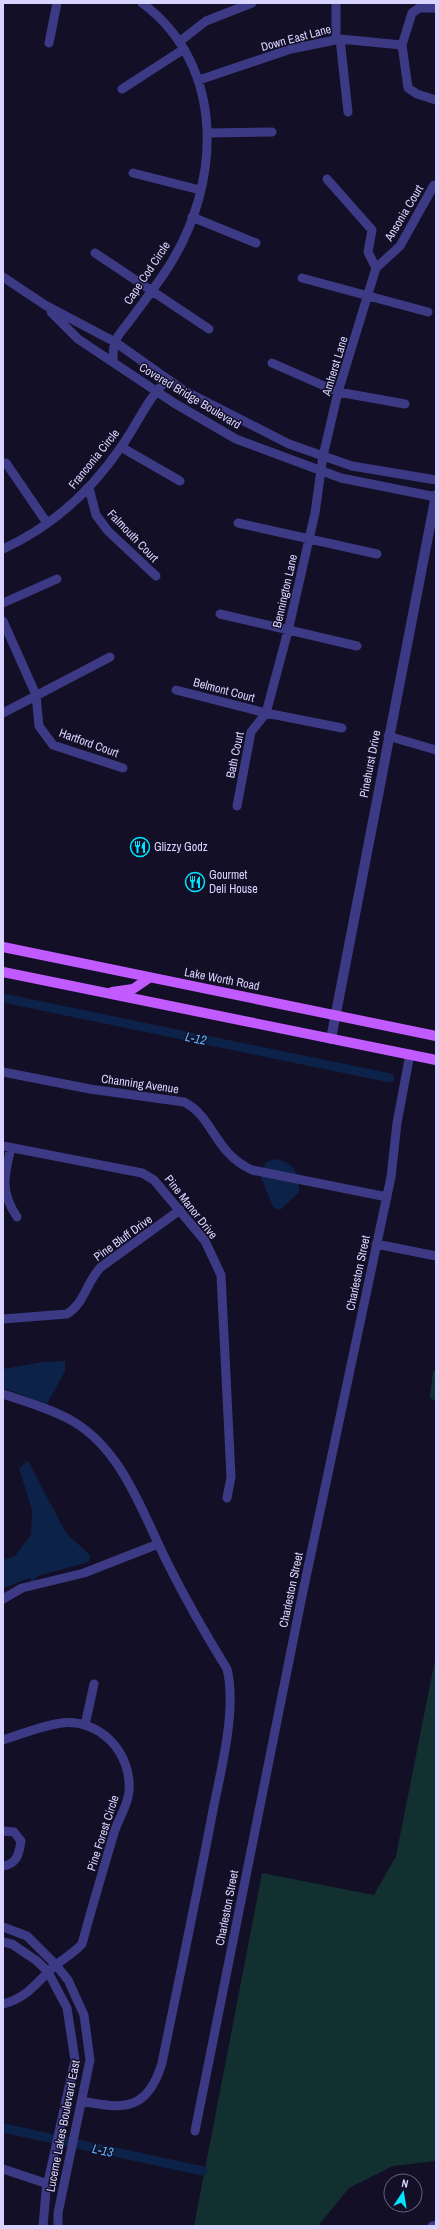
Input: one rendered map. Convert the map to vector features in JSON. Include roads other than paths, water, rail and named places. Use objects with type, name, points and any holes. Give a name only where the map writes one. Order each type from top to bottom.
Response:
[{"type":"main road","name":"Lake Worth Road","points":[[3,948],[436,1036]]},
{"type":"main road","points":[[3,972],[436,1060]]},
{"type":"main road","points":[[104,993],[133,989],[149,978]]},
{"type":"street","points":[[49,43],[57,3]]},
{"type":"street","name":"Cape Cod Circle","points":[[112,360],[115,342],[178,251],[192,217],[206,162],[208,133],[207,115],[199,80],[182,45],[163,21],[142,3]]},
{"type":"street","points":[[122,89],[182,45],[206,21],[252,3]]},
{"type":"street","points":[[336,3],[338,39],[348,112]]},
{"type":"street","points":[[436,8],[419,8],[412,14],[402,45],[408,88],[417,94],[436,100]]},
{"type":"street","name":"Down East Lane","points":[[199,80],[290,49],[338,39],[402,45]]},
{"type":"street","points":[[208,133],[272,132]]},
{"type":"street","points":[[133,172],[200,190]]},
{"type":"street","points":[[327,179],[372,230],[368,252],[376,268]]},
{"type":"street","name":"Ansonia Court","points":[[376,268],[400,246],[434,185]]},
{"type":"street","points":[[192,217],[256,243]]},
{"type":"street","points":[[95,253],[150,292],[208,329]]},
{"type":"street","name":"Amherst Lane","points":[[321,472],[322,456],[338,392],[369,296],[376,268]]},
{"type":"street","name":"Covered Bridge Boulevard","points":[[3,277],[44,305],[115,342],[183,390],[237,419],[289,444],[352,466],[436,480]]},
{"type":"street","points":[[302,278],[428,312]]},
{"type":"street","name":"Covered Bridge Boulevard","points":[[44,305],[78,339],[208,424],[236,439],[321,472],[341,478],[436,496]]},
{"type":"street","points":[[272,363],[338,392],[405,404]]},
{"type":"street","name":"Franconia Circle","points":[[3,549],[47,523],[73,503],[89,488],[121,447],[155,390],[167,380]]},
{"type":"street","points":[[121,447],[180,480]]},
{"type":"street","points":[[6,463],[47,523]]},
{"type":"street","name":"Bennington Lane","points":[[266,713],[288,632],[309,540],[321,472]]},
{"type":"street","name":"Falmouth Court","points":[[89,488],[96,515],[108,531],[156,576]]},
{"type":"street","name":"Pinehurst Drive","points":[[331,1039],[388,736],[436,496]]},
{"type":"street","points":[[238,523],[377,554]]},
{"type":"street","points":[[3,603],[57,579]]},
{"type":"street","points":[[220,614],[288,632],[357,646]]},
{"type":"street","name":"Hartford Court","points":[[3,621],[36,695],[39,726],[53,746],[123,768]]},
{"type":"street","points":[[3,714],[110,656]]},
{"type":"street","name":"Belmont Court","points":[[176,690],[266,713],[342,728]]},
{"type":"street","name":"Bath Court","points":[[237,806],[251,732],[266,713]]},
{"type":"street","points":[[388,736],[436,750]]},
{"type":"street","name":"Charleston Street","points":[[195,2131],[302,1596],[387,1197],[397,1123],[410,1054]]},
{"type":"street","name":"Channing Avenue","points":[[3,1072],[90,1089],[184,1102],[193,1107],[202,1117],[225,1152],[238,1164],[252,1170],[387,1197]]},
{"type":"street","points":[[7,1147],[5,1185],[7,1202],[17,1217]]},
{"type":"street","name":"Pine Manor Drive","points":[[7,1147],[136,1170],[154,1180],[205,1241],[221,1275],[231,1477],[227,1498]]},
{"type":"street","name":"Pine Bluff Drive","points":[[3,1319],[67,1314],[72,1311],[81,1302],[93,1278],[101,1267],[180,1210]]},
{"type":"street","points":[[376,1244],[436,1256]]},
{"type":"street","points":[[3,1394],[47,1409],[74,1422],[97,1441],[110,1456],[132,1489],[158,1544],[206,1635],[227,1670],[231,1700],[221,1768],[200,1878],[162,2063],[156,2083],[145,2096],[132,2104],[108,2106],[82,2101]]},
{"type":"street","points":[[3,1599],[22,1588],[84,1573],[158,1544]]},
{"type":"street","points":[[85,1725],[94,1684]]},
{"type":"street","name":"Pine Forest Circle","points":[[3,1740],[61,1723],[85,1725],[104,1735],[119,1750],[128,1770],[129,1791],[126,1805],[114,1832],[82,1944],[74,1953],[48,1972],[42,1981],[21,1997],[3,2004]]},
{"type":"street","points":[[3,1831],[14,1832],[21,1841],[16,1860],[3,1866]]},
{"type":"street","name":"Lucerne Lakes Boulevard East","points":[[3,1927],[27,1936],[56,1965],[68,1980],[84,2015],[90,2060],[58,2213],[58,2226]]},
{"type":"street","points":[[3,1942],[12,1944],[37,1961],[48,1972]]},
{"type":"street","name":"Lucerne Lakes Boulevard East","points":[[44,2226],[48,2184],[75,2060],[66,2008],[48,1972]]},
{"type":"street","points":[[62,2116],[78,2120]]},
{"type":"street","points":[[3,2169],[48,2184]]},
{"type":"street","points":[[432,2226],[436,2225]]},
{"type":"water","points":[[276,1159],[287,1163],[295,1170],[299,1186],[299,1192],[280,1210],[273,1207],[260,1175],[266,1162]]},
{"type":"water","points":[[65,1361],[65,1371],[47,1404],[3,1388],[3,1369],[43,1362]]},
{"type":"water","points":[[28,1461],[66,1533],[90,1555],[89,1562],[38,1576],[32,1582],[30,1578],[3,1588],[3,1560],[14,1557],[31,1535],[32,1510],[19,1468]]},
{"type":"waterway","name":"L-12","points":[[3,998],[390,1078]]},
{"type":"waterway","name":"L-13","points":[[3,2128],[203,2171]]},
{"type":"place","name":"Glizzy Godz","points":[[140,847]]},
{"type":"place","name":"Gourmet Deli House","points":[[195,882]]}]
